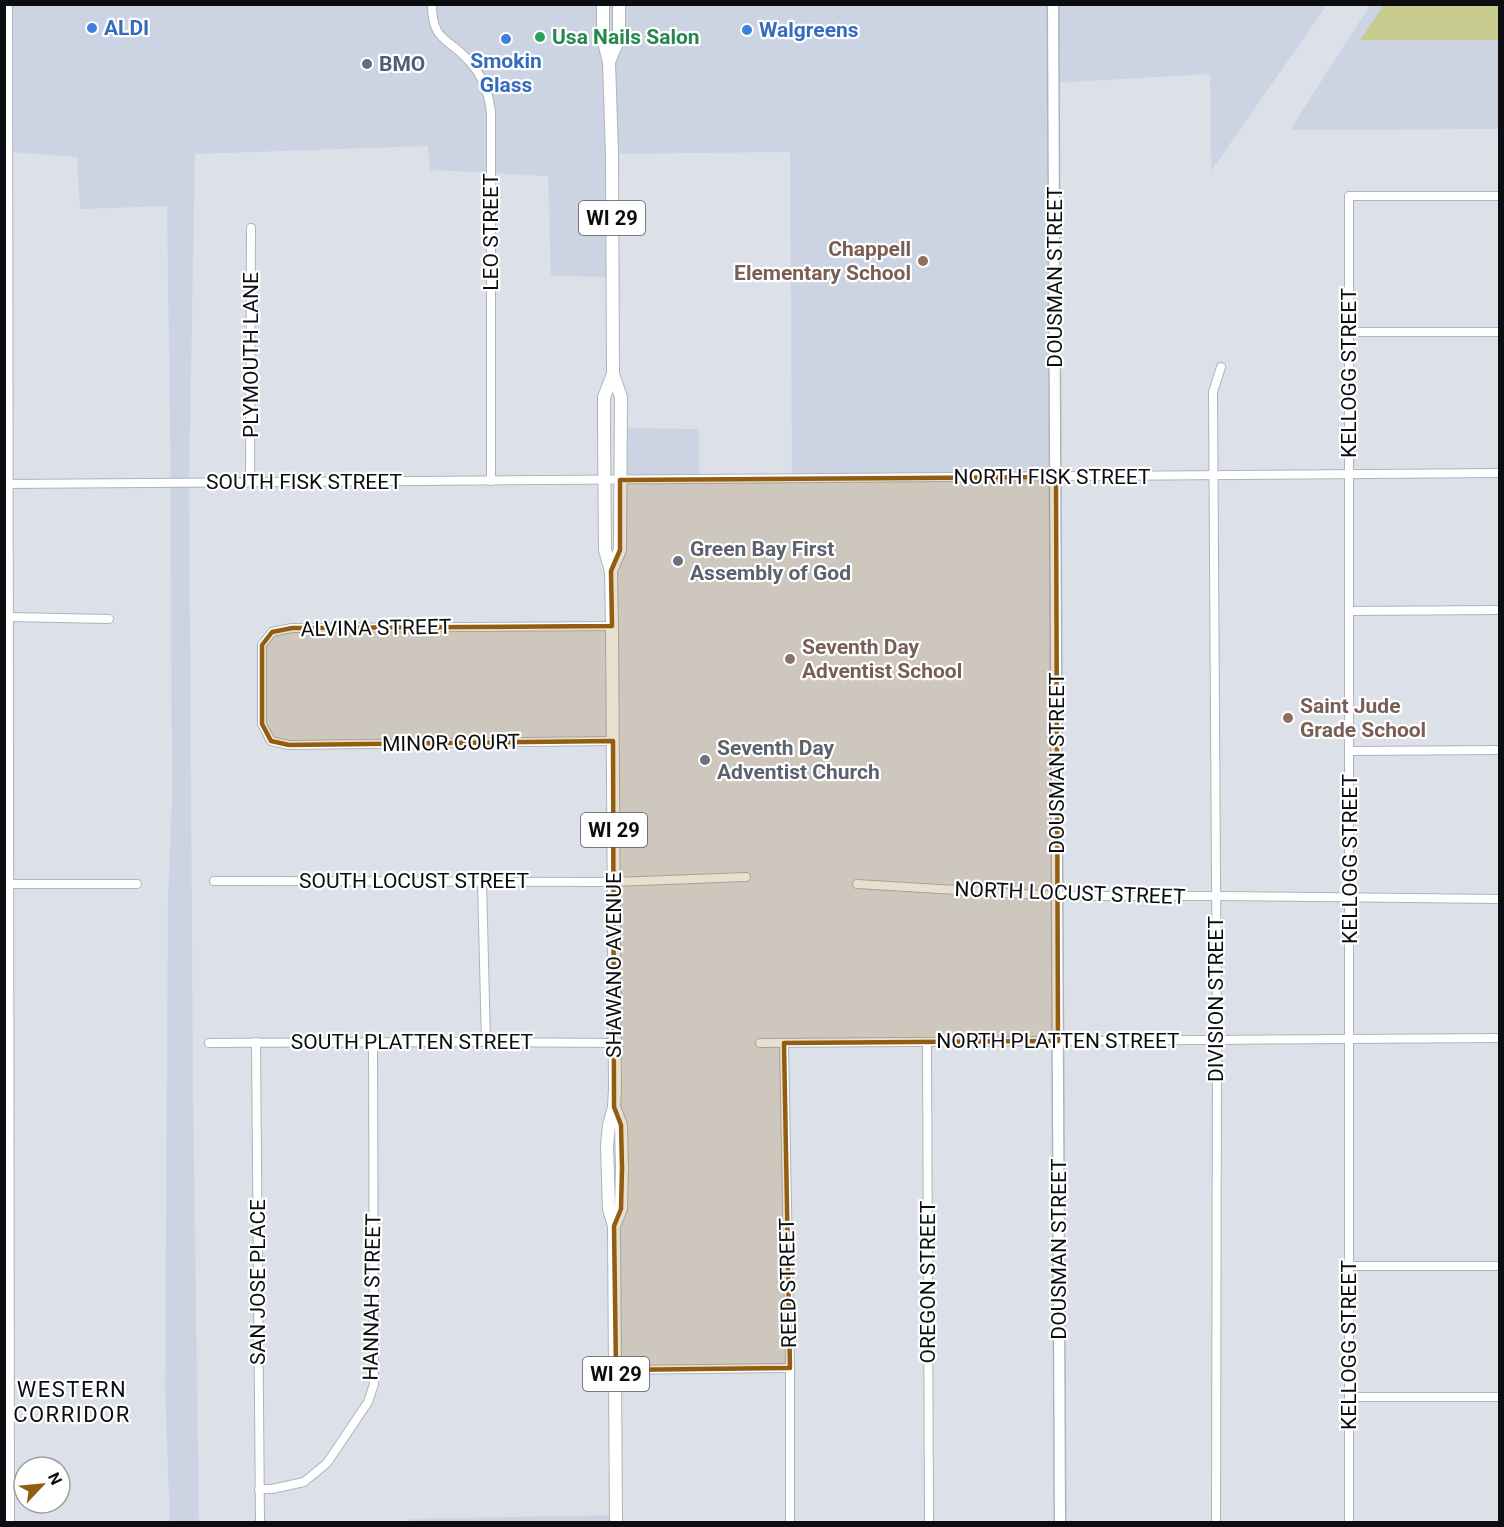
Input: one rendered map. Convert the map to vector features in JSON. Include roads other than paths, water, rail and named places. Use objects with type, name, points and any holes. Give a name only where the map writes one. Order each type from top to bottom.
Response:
[{"type":"main road","name":"SHAWANO AVENUE","points":[[603,4],[603,38],[609,62],[612,154],[613,374],[621,397],[620,550],[611,571]]},
{"type":"main road","name":"SHAWANO AVENUE","points":[[609,62],[619,38],[619,4]]},
{"type":"main road","name":"SHAWANO AVENUE","points":[[613,374],[604,397],[604,480],[605,550],[611,571],[612,626],[614,1107],[609,1125],[608,1146],[609,1209],[614,1226],[616,1522]]},
{"type":"street","points":[[8,4],[6,66],[9,617],[7,1457],[10,1522]]},
{"type":"street","name":"LEO STREET","points":[[432,4],[434,27],[440,36],[468,59],[476,69],[485,84],[490,102],[491,481]]},
{"type":"street","name":"DOUSMAN STREET","points":[[1053,4],[1060,1522]]},
{"type":"street","name":"KELLOGG STREET","points":[[1349,1522],[1349,196],[1500,196]]},
{"type":"street","name":"PLYMOUTH LANE","points":[[250,228],[250,482]]},
{"type":"street","points":[[1349,332],[1500,332]]},
{"type":"street","name":"DIVISION STREET","points":[[1216,1522],[1217,1040],[1213,392],[1221,367]]},
{"type":"street","name":"NORTH FISK STREET","points":[[604,480],[1500,473]]},
{"type":"street","name":"SOUTH FISK STREET","points":[[7,484],[604,480]]},
{"type":"street","points":[[1349,611],[1500,610]]},
{"type":"street","points":[[9,617],[109,619]]},
{"type":"street","name":"ALVINA STREET","points":[[288,745],[271,741],[262,724],[262,645],[273,632],[292,628],[612,626]]},
{"type":"street","name":"MINOR COURT","points":[[288,745],[613,741]]},
{"type":"street","points":[[1350,751],[1500,750]]},
{"type":"street","points":[[614,882],[746,877]]},
{"type":"street","name":"SOUTH LOCUST STREET","points":[[214,881],[614,882]]},
{"type":"street","points":[[482,881],[486,1041]]},
{"type":"street","points":[[7,884],[137,884]]},
{"type":"street","name":"NORTH LOCUST STREET","points":[[857,884],[1057,896],[1500,899]]},
{"type":"street","name":"NORTH PLATTEN STREET","points":[[760,1043],[1500,1038]]},
{"type":"street","name":"SOUTH PLATTEN STREET","points":[[210,1042],[614,1043]]},
{"type":"street","name":"SAN JOSE PLACE","points":[[256,1042],[260,1522]]},
{"type":"street","name":"HANNAH STREET","points":[[259,1489],[272,1489],[304,1482],[327,1463],[368,1401],[374,1383],[373,1042]]},
{"type":"street","name":"OREGON STREET","points":[[927,1042],[929,1522]]},
{"type":"street","name":"REED STREET","points":[[784,1043],[790,1522]]},
{"type":"street","points":[[1349,1266],[1500,1266]]},
{"type":"street","points":[[616,1370],[789,1368]]},
{"type":"street","points":[[1349,1397],[1500,1397]]},
{"type":"place","name":"ALDI","points":[[92,28]]},
{"type":"place","name":"Walgreens","points":[[747,30]]},
{"type":"place","name":"Usa Nails Salon","points":[[540,37]]},
{"type":"place","name":"Smokin Glass","points":[[506,39]]},
{"type":"place","name":"BMO","points":[[367,64]]},
{"type":"place","name":"Chappell Elementary School","points":[[923,261]]},
{"type":"place","name":"Green Bay First Assembly of God","points":[[678,561]]},
{"type":"place","name":"Seventh Day Adventist School","points":[[790,659]]},
{"type":"place","name":"Saint Jude Grade School","points":[[1288,718]]},
{"type":"place","name":"Seventh Day Adventist Church","points":[[705,760]]},
{"type":"district","name":"WESTERN CORRIDOR","points":[[72,1402]]}]
